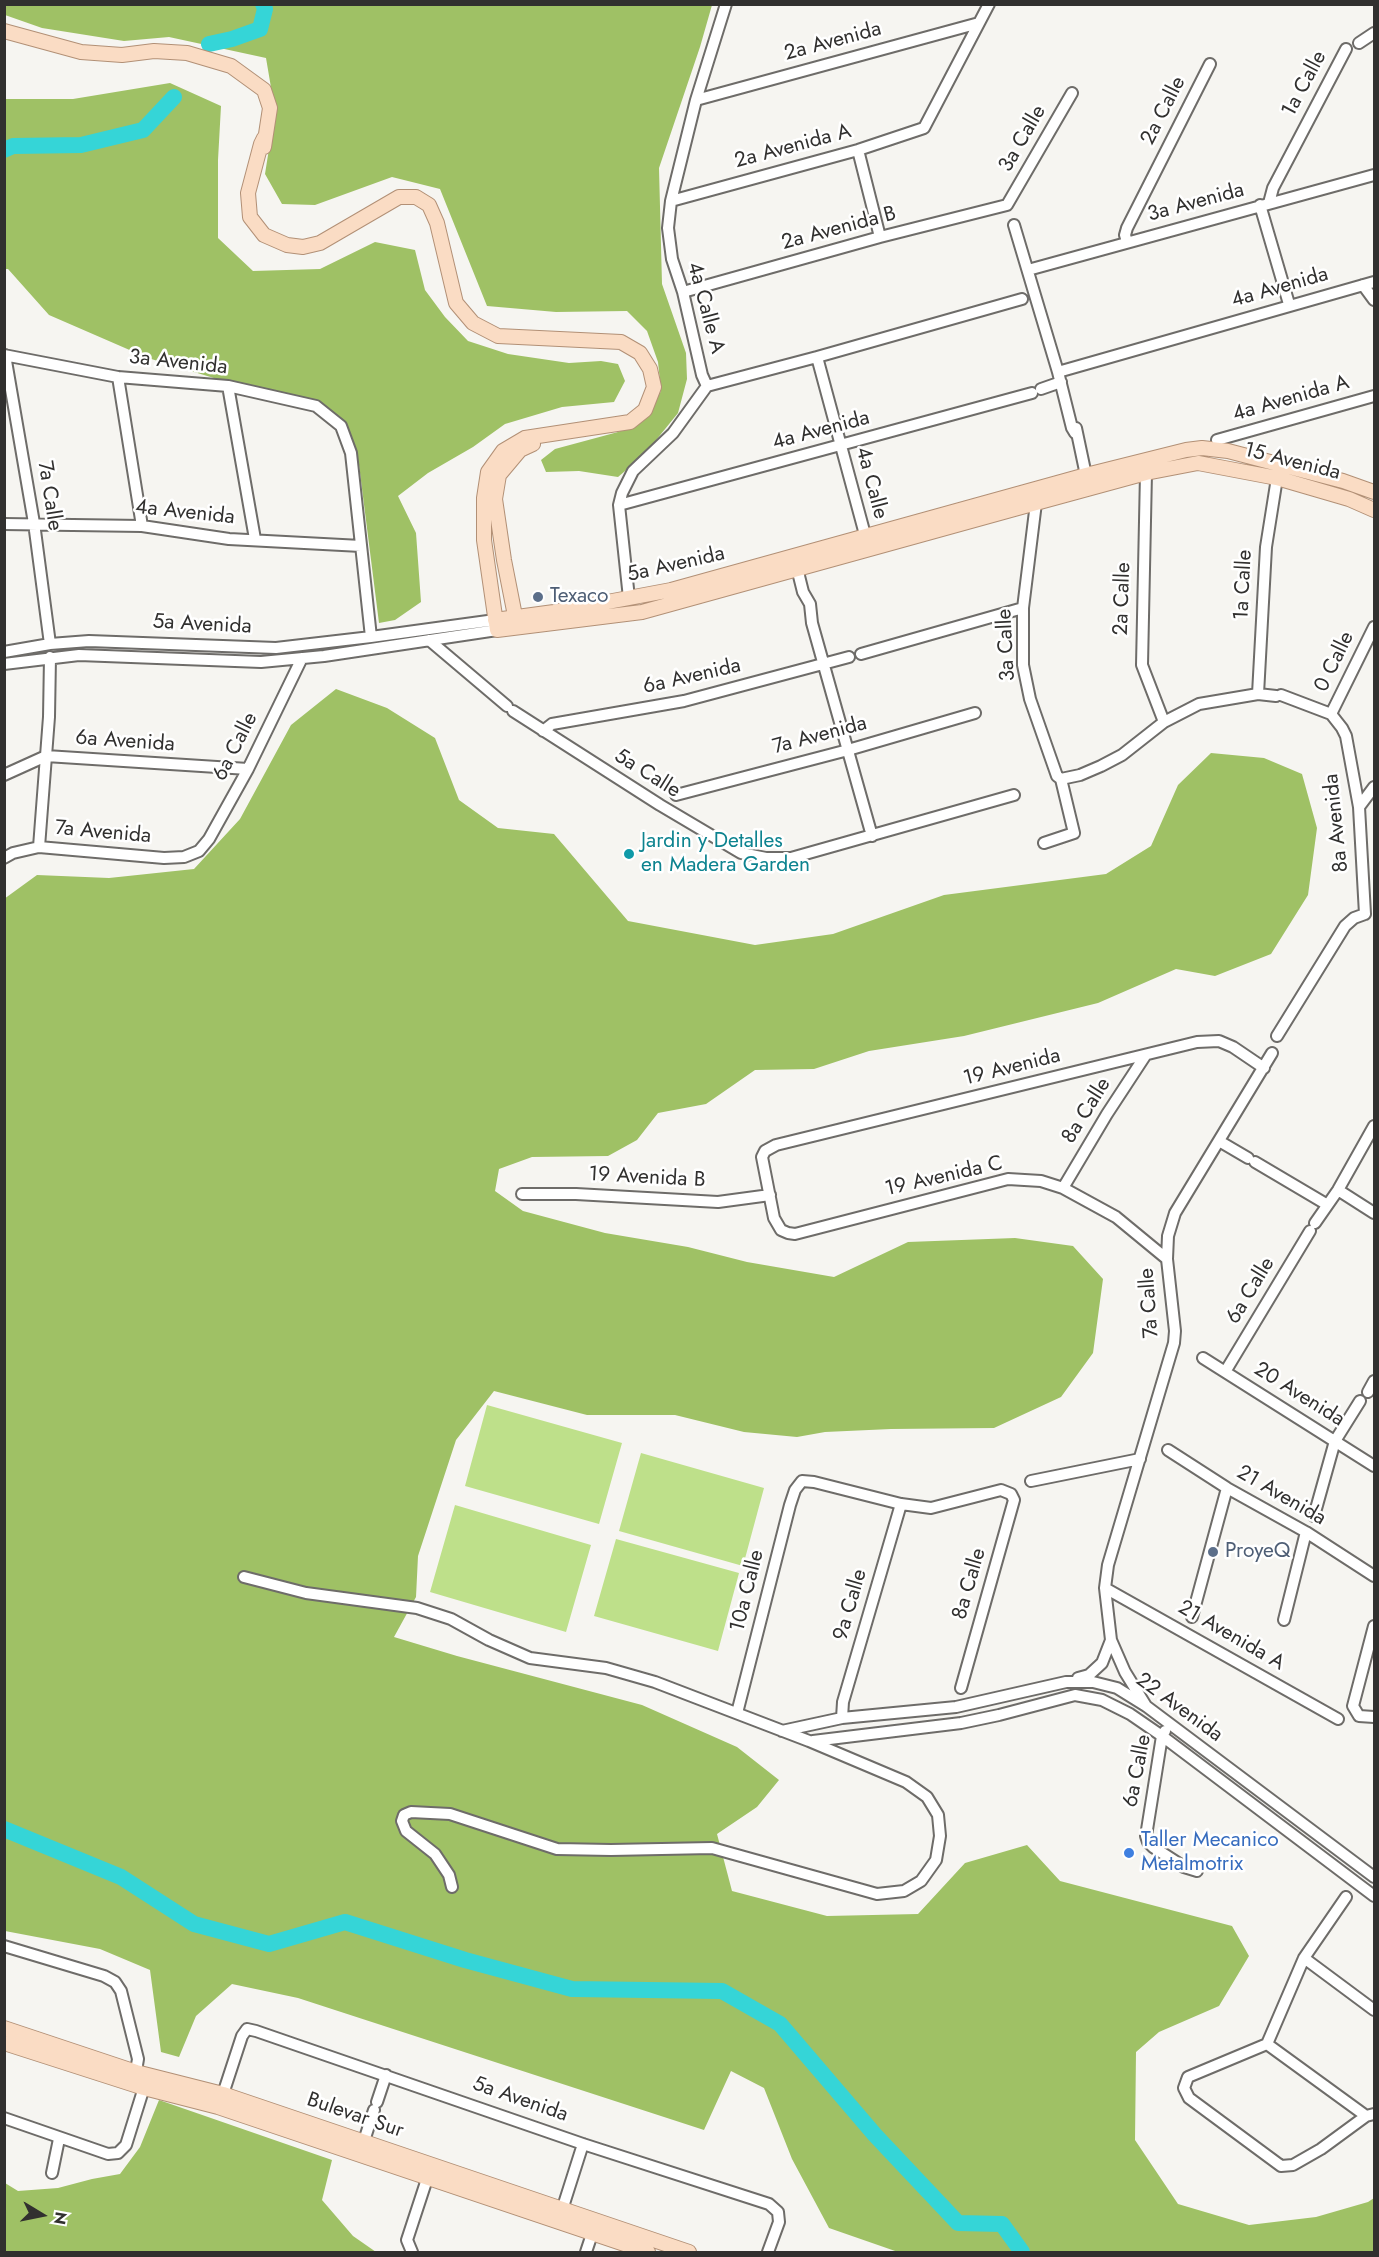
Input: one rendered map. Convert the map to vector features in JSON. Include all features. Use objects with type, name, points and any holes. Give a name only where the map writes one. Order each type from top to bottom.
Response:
[{"type":"main road","points":[[4,31],[81,52],[122,55],[154,51],[187,53],[231,66],[264,90],[270,108],[248,193],[250,217],[264,235],[287,245],[303,247],[320,243],[399,197],[416,197],[429,205],[437,223],[456,303],[473,323],[498,336],[621,342],[640,353],[650,369],[654,387],[645,410],[630,422],[525,438],[503,451],[488,472],[484,498],[484,540],[496,625]]},
{"type":"main road","points":[[516,623],[495,499],[499,475],[520,450],[560,431]]},
{"type":"main road","name":"5a Avenida","points":[[496,625],[642,612],[797,568],[867,543],[1202,448]]},
{"type":"main road","name":"15 Avenida","points":[[1202,448],[1240,454],[1343,481],[1374,492]]},
{"type":"main road","name":"5a Avenida","points":[[516,623],[671,590],[1036,503],[1088,481],[1198,463]]},
{"type":"main road","name":"15 Avenida","points":[[1198,463],[1277,478],[1349,498],[1374,510]]},
{"type":"main road","name":"Bulevar Sur","points":[[4,2028],[140,2080],[648,2253]]},
{"type":"main road","name":"Bulevar Sur","points":[[4,2043],[140,2080],[223,2094],[689,2253]]},
{"type":"street","name":"4a Calle A","points":[[629,598],[619,505],[622,493],[633,471],[673,433],[707,386],[702,375],[683,292],[672,259],[668,228],[671,201],[696,99],[726,4]]},
{"type":"street","points":[[979,23],[989,4]]},
{"type":"street","name":"2a Avenida","points":[[696,99],[979,23]]},
{"type":"street","name":"2a Avenida A","points":[[671,201],[858,150],[924,128],[979,23]]},
{"type":"street","points":[[1359,43],[1374,33]]},
{"type":"street","name":"1a Calle","points":[[1264,204],[1346,49]]},
{"type":"street","name":"2a Calle","points":[[1127,242],[1125,235],[1127,228],[1210,64]]},
{"type":"street","name":"3a Calle","points":[[1007,205],[1072,93]]},
{"type":"street","points":[[858,150],[880,237]]},
{"type":"street","name":"3a Avenida","points":[[1028,270],[1374,175]]},
{"type":"street","points":[[1264,204],[1290,304]]},
{"type":"street","name":"2a Avenida B","points":[[683,292],[880,237],[1007,205]]},
{"type":"street","points":[[1014,225],[1068,409],[1074,418],[1075,433],[1088,481]]},
{"type":"street","points":[[1369,283],[1374,300]]},
{"type":"street","name":"4a Avenida","points":[[619,505],[1037,391],[1060,377],[1290,304],[1369,283]]},
{"type":"street","points":[[707,386],[1022,299]]},
{"type":"street","name":"3a Avenida","points":[[5,355],[118,377],[228,386],[316,406],[341,426],[351,453],[360,546]]},
{"type":"street","name":"7a Calle","points":[[5,355],[33,523],[50,644]]},
{"type":"street","name":"4a Calle","points":[[817,357],[867,543]]},
{"type":"street","points":[[118,377],[142,526]]},
{"type":"street","points":[[228,386],[255,540]]},
{"type":"street","name":"4a Avenida A","points":[[1217,440],[1374,396]]},
{"type":"street","name":"2a Calle","points":[[1146,473],[1142,665],[1164,722]]},
{"type":"street","name":"1a Calle","points":[[1258,694],[1266,547],[1277,478]]},
{"type":"street","name":"3a Calle","points":[[1036,503],[1023,608],[1023,665],[1030,699],[1057,776],[1061,779],[1074,833],[1044,843]]},
{"type":"street","name":"4a Avenida","points":[[4,524],[142,526],[187,534],[360,546]]},
{"type":"street","points":[[360,546],[370,638]]},
{"type":"street","points":[[797,568],[806,617],[812,623],[872,836],[1014,795]]},
{"type":"street","points":[[861,654],[1023,608]]},
{"type":"street","name":"5a Avenida","points":[[4,652],[50,644],[110,641],[276,648],[496,625]]},
{"type":"street","name":"5a Avenida","points":[[4,664],[50,657],[114,656],[252,662],[302,658],[429,640],[496,625]]},
{"type":"street","name":"0 Calle","points":[[1331,714],[1374,627]]},
{"type":"street","name":"5a Calle","points":[[429,640],[510,709],[660,805],[741,853],[766,858],[791,858],[872,836]]},
{"type":"street","points":[[251,648],[252,662]]},
{"type":"street","points":[[39,847],[50,657]]},
{"type":"street","name":"6a Avenida","points":[[543,731],[552,724],[684,701],[849,657]]},
{"type":"street","name":"6a Calle","points":[[199,850],[209,839],[248,769],[302,658]]},
{"type":"street","points":[[1061,779],[1080,775],[1111,761],[1164,722],[1199,704],[1258,694],[1279,695],[1331,714]]},
{"type":"street","name":"7a Avenida","points":[[676,795],[848,750],[975,713]]},
{"type":"street","name":"8a Avenida","points":[[1331,714],[1346,736],[1359,807],[1370,917]]},
{"type":"street","name":"6a Avenida","points":[[4,775],[46,756],[248,769]]},
{"type":"street","points":[[1359,807],[1374,787]]},
{"type":"street","name":"7a Avenida","points":[[4,858],[13,853],[39,847],[164,858],[184,857],[199,850]]},
{"type":"street","points":[[1277,1036],[1345,926],[1354,918],[1370,917]]},
{"type":"street","name":"19 Avenida","points":[[770,1195],[762,1157],[765,1150],[776,1145],[1145,1056],[1197,1041],[1219,1041],[1233,1047],[1264,1068]]},
{"type":"street","name":"7a Calle","points":[[1146,1706],[1125,1672],[1111,1640],[1105,1588],[1108,1565],[1174,1343],[1167,1259],[1168,1236],[1175,1214],[1272,1053]]},
{"type":"street","name":"8a Calle","points":[[1063,1188],[1145,1056]]},
{"type":"street","name":"6a Calle","points":[[1225,1372],[1326,1204],[1371,1141],[1374,1126]]},
{"type":"street","points":[[1219,1141],[1326,1204]]},
{"type":"street","name":"19 Avenida C","points":[[770,1195],[774,1218],[781,1230],[795,1234],[1008,1179],[1041,1181],[1063,1188],[1116,1217],[1167,1259]]},
{"type":"street","points":[[1338,1190],[1374,1213]]},
{"type":"street","name":"19 Avenida B","points":[[522,1194],[576,1194],[718,1202],[770,1195]]},
{"type":"street","name":"20 Avenida","points":[[1203,1358],[1374,1466]]},
{"type":"street","points":[[1368,1392],[1374,1381]]},
{"type":"street","points":[[1314,1516],[1335,1441],[1360,1401]]},
{"type":"street","name":"21 Avenida","points":[[1168,1450],[1227,1488],[1306,1532],[1374,1576]]},
{"type":"street","points":[[1031,1481],[1140,1459]]},
{"type":"street","name":"10a Calle","points":[[736,1713],[790,1504],[795,1490],[802,1481],[901,1504]]},
{"type":"street","points":[[1192,1617],[1227,1488]]},
{"type":"street","name":"8a Calle","points":[[901,1504],[931,1508],[1001,1490],[1010,1492],[1014,1500],[961,1688]]},
{"type":"street","name":"9a Calle","points":[[842,1718],[843,1702],[901,1504]]},
{"type":"street","points":[[1284,1620],[1306,1532]]},
{"type":"street","points":[[244,1577],[306,1593],[417,1608],[451,1619],[489,1640],[531,1658],[606,1668],[655,1682],[809,1741],[906,1782],[927,1797],[938,1815],[940,1836],[936,1860],[921,1881],[904,1891],[877,1894],[830,1879],[711,1848],[557,1849],[450,1815],[411,1812],[404,1815],[402,1821],[406,1831],[435,1854],[449,1875],[452,1887]]},
{"type":"street","name":"21 Avenida A","points":[[1105,1588],[1338,1719]]},
{"type":"street","points":[[1374,1626],[1353,1704],[1355,1713],[1374,1717]]},
{"type":"street","points":[[1066,1682],[1089,1675],[1102,1663],[1111,1640]]},
{"type":"street","name":"22 Avenida","points":[[782,1731],[842,1718],[956,1707],[1066,1682],[1093,1682],[1117,1688],[1146,1706],[1374,1877]]},
{"type":"street","name":"22 Avenida","points":[[809,1741],[961,1723],[1075,1695],[1102,1700],[1130,1714],[1162,1736],[1374,1896]]},
{"type":"street","points":[[956,1707],[961,1723]]},
{"type":"street","name":"6a Calle","points":[[1170,1724],[1162,1736],[1146,1836],[1153,1847],[1184,1867],[1197,1871]]},
{"type":"street","points":[[1354,1881],[1364,1869]]},
{"type":"street","points":[[1267,2044],[1370,2115],[1321,2149],[1285,2167],[1277,2164],[1186,2095],[1185,2084],[1188,2077],[1267,2044],[1304,1958],[1346,1897]]},
{"type":"street","points":[[4,1946],[104,1976],[115,1982],[122,1992],[138,2059],[140,2080],[126,2145],[118,2153],[108,2154],[59,2139],[4,2118]]},
{"type":"street","points":[[1304,1958],[1374,2010]]},
{"type":"street","name":"5a Avenida","points":[[223,2094],[242,2036],[248,2029],[583,2144],[768,2204],[778,2212],[778,2222],[768,2253]]},
{"type":"street","points":[[360,2156],[386,2075]]},
{"type":"street","points":[[52,2173],[59,2139]]},
{"type":"street","points":[[562,2210],[583,2144]]},
{"type":"street","points":[[411,2252],[407,2241],[427,2179]]},
{"type":"street","points":[[585,2253],[592,2234]]},
{"type":"green space","points":[[5,4],[712,5],[659,168],[662,284],[686,353],[687,379],[678,413],[644,455],[618,477],[579,471],[546,472],[541,460],[555,449],[618,432],[644,420],[661,391],[658,362],[647,331],[627,311],[556,312],[487,306],[440,189],[392,177],[315,205],[282,204],[265,174],[275,111],[266,58],[169,37],[124,41],[42,28],[5,15]]},
{"type":"green space","points":[[170,83],[221,106],[218,238],[253,271],[320,269],[375,242],[415,250],[425,290],[445,317],[468,341],[508,354],[569,363],[601,361],[618,364],[625,381],[614,402],[562,407],[505,424],[473,447],[428,473],[398,496],[416,533],[421,602],[395,620],[379,623],[359,465],[339,416],[148,358],[49,315],[8,269],[5,269],[4,99],[73,99]]},
{"type":"green space","points":[[336,689],[387,708],[435,738],[459,800],[498,828],[554,834],[628,921],[755,945],[833,934],[944,895],[1106,874],[1151,846],[1178,785],[1211,753],[1264,758],[1302,774],[1317,828],[1308,895],[1271,954],[1215,976],[1176,969],[1098,1003],[964,1036],[869,1051],[814,1069],[755,1070],[706,1104],[658,1113],[637,1140],[608,1156],[532,1157],[499,1169],[495,1191],[523,1211],[605,1233],[688,1247],[747,1262],[834,1277],[908,1242],[1015,1238],[1073,1246],[1103,1279],[1093,1353],[1061,1397],[994,1428],[825,1432],[797,1437],[744,1432],[675,1415],[587,1415],[494,1391],[456,1440],[418,1556],[416,1597],[394,1637],[642,1705],[737,1747],[779,1780],[757,1807],[717,1834],[732,1891],[827,1916],[918,1914],[965,1863],[1027,1845],[1060,1881],[1232,1926],[1249,1956],[1219,2006],[1159,2032],[1136,2052],[1135,2140],[1178,2204],[1249,2225],[1316,2217],[1368,2202],[1374,2198],[1374,2252],[898,2252],[829,2228],[792,2159],[764,2088],[731,2071],[704,2130],[298,1998],[232,1984],[196,2016],[179,2057],[161,2052],[150,1970],[100,1949],[5,1931],[4,899],[37,875],[109,878],[194,869],[240,819],[291,725]]},
{"type":"green space","points":[[487,1405],[622,1443],[599,1524],[465,1486]]},
{"type":"green space","points":[[641,1453],[764,1488],[743,1566],[619,1531]]},
{"type":"green space","points":[[455,1505],[591,1545],[566,1632],[430,1592]]},
{"type":"green space","points":[[616,1539],[739,1573],[718,1651],[594,1616]]},
{"type":"green space","points":[[159,2100],[332,2160],[322,2200],[353,2236],[376,2252],[5,2252],[5,2183],[18,2191],[58,2188],[120,2174],[140,2147]]},
{"type":"waterway","points":[[209,44],[260,29],[265,9],[263,4]]},
{"type":"waterway","points":[[4,150],[13,146],[81,145],[143,130],[174,97]]},
{"type":"waterway","points":[[4,1829],[121,1877],[194,1924],[269,1944],[345,1922],[465,1960],[572,1989],[722,1991],[780,2024],[875,2135],[958,2223],[1002,2224],[1022,2252]]},
{"type":"place","name":"Texaco","points":[[538,597]]},
{"type":"place","name":"Jardin y Detalles en Madera Garden","points":[[629,854]]},
{"type":"place","name":"ProyeQ","points":[[1213,1552]]},
{"type":"place","name":"Taller Mecanico Metalmotrix","points":[[1129,1853]]}]
